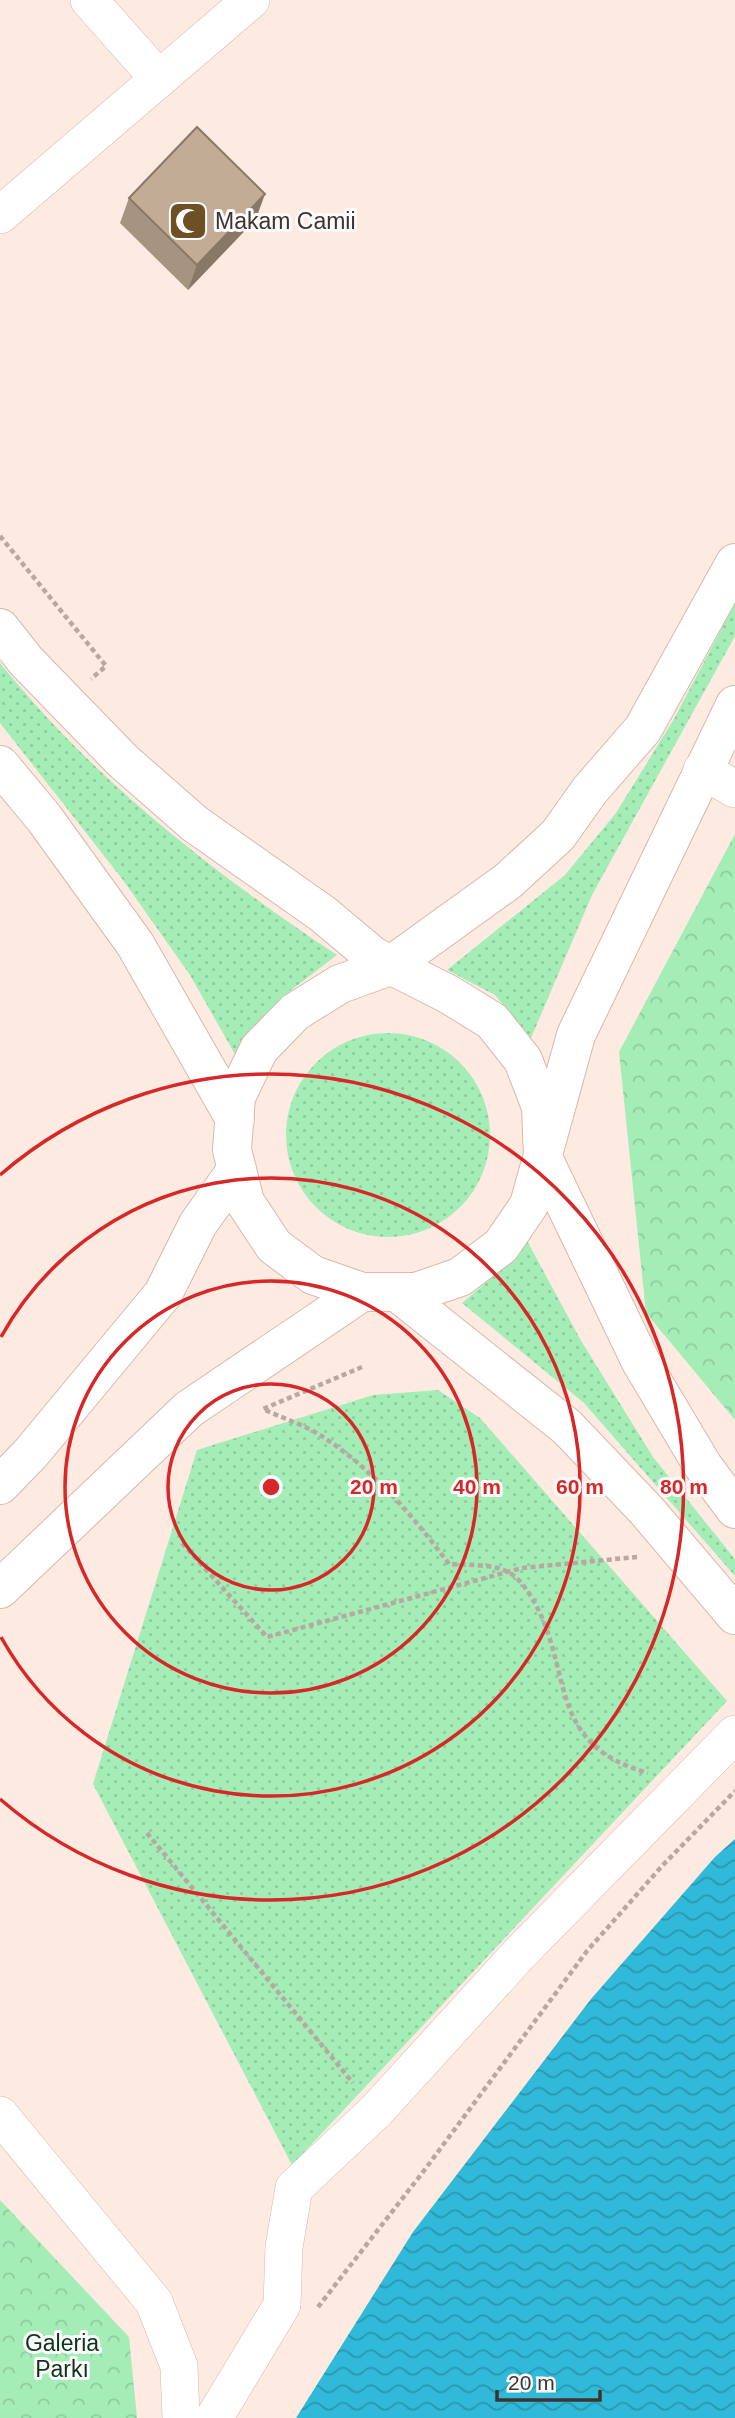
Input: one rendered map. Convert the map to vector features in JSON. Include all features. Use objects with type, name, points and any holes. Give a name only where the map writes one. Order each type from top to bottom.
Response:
[{"type":"main road","points":[[730,728],[702,770],[576,1035],[529,1205],[501,1246],[460,1277],[416,1292],[379,1292],[313,1275],[274,1246],[245,1202],[232,1150],[236,1097],[259,1049],[295,1012],[340,984],[390,966],[508,881],[558,835],[590,790],[643,729],[735,563]]},
{"type":"main road","points":[[0,628],[26,661],[123,761],[195,824],[390,966],[448,994],[492,1021],[523,1060],[539,1103],[543,1158],[640,1363],[703,1466],[735,1509]]},
{"type":"main road","points":[[0,765],[44,818],[135,944],[235,1119]]},
{"type":"main road","points":[[0,1485],[31,1453],[163,1294],[198,1224],[237,1169]]},
{"type":"main road","points":[[0,1589],[189,1409],[379,1292]]},
{"type":"main road","points":[[379,1292],[567,1427],[648,1511],[735,1615]]},
{"type":"street","points":[[89,0],[159,79]]},
{"type":"street","points":[[0,215],[251,0]]},
{"type":"street","points":[[702,770],[735,789]]},
{"type":"street","points":[[214,2418],[282,2305],[284,2247],[294,2188],[376,2111],[520,1953],[735,1734]]},
{"type":"street","points":[[0,2115],[154,2302],[179,2366],[181,2418]]},
{"type":"path","points":[[0,537],[107,666],[90,680]]},
{"type":"path","points":[[362,1367],[263,1409],[321,1435],[373,1474],[420,1525],[449,1564],[508,1572],[528,1590],[547,1626],[564,1700],[586,1738],[623,1766],[686,1784]]},
{"type":"path","points":[[182,1543],[267,1637],[522,1568],[683,1553]]},
{"type":"path","points":[[316,2308],[432,2161],[587,1951],[662,1866],[735,1791]]},
{"type":"path","points":[[147,1833],[376,2111]]},
{"type":"green space","points":[[735,603],[735,636],[592,895],[531,1038],[495,995],[447,970],[565,875],[616,813],[674,719]]},
{"type":"green space","points":[[0,663],[75,747],[157,822],[245,891],[337,955],[282,997],[236,1056],[190,975],[123,880],[0,723]]},
{"type":"green space","points":[[735,834],[735,1420],[646,1313],[619,1052]]},
{"type":"green space","points":[[388,1033],[427,1041],[445,1050],[460,1063],[473,1078],[482,1096],[490,1135],[482,1174],[473,1192],[460,1207],[445,1220],[427,1229],[388,1237],[349,1229],[331,1220],[316,1207],[303,1192],[294,1174],[286,1135],[294,1096],[303,1078],[316,1063],[331,1050],[349,1041]]},
{"type":"green space","points":[[524,1235],[580,1339],[653,1457],[735,1559],[735,1576],[584,1403],[462,1303],[496,1274]]},
{"type":"green space","points":[[438,1390],[480,1418],[727,1701],[292,2165],[93,1784],[197,1450],[373,1395]]},
{"type":"green space","name":"Galeria Parkı","points":[[0,2200],[129,2337],[137,2418],[0,2418]]},
{"type":"water","points":[[735,1839],[735,2418],[296,2418],[413,2232],[591,1999],[715,1857]]},
{"type":"building","name":"Makam Camii","points":[[197,127],[265,194],[197,265],[129,198]]},
{"type":"place","name":"Makam Camii","points":[[188,221]]}]
